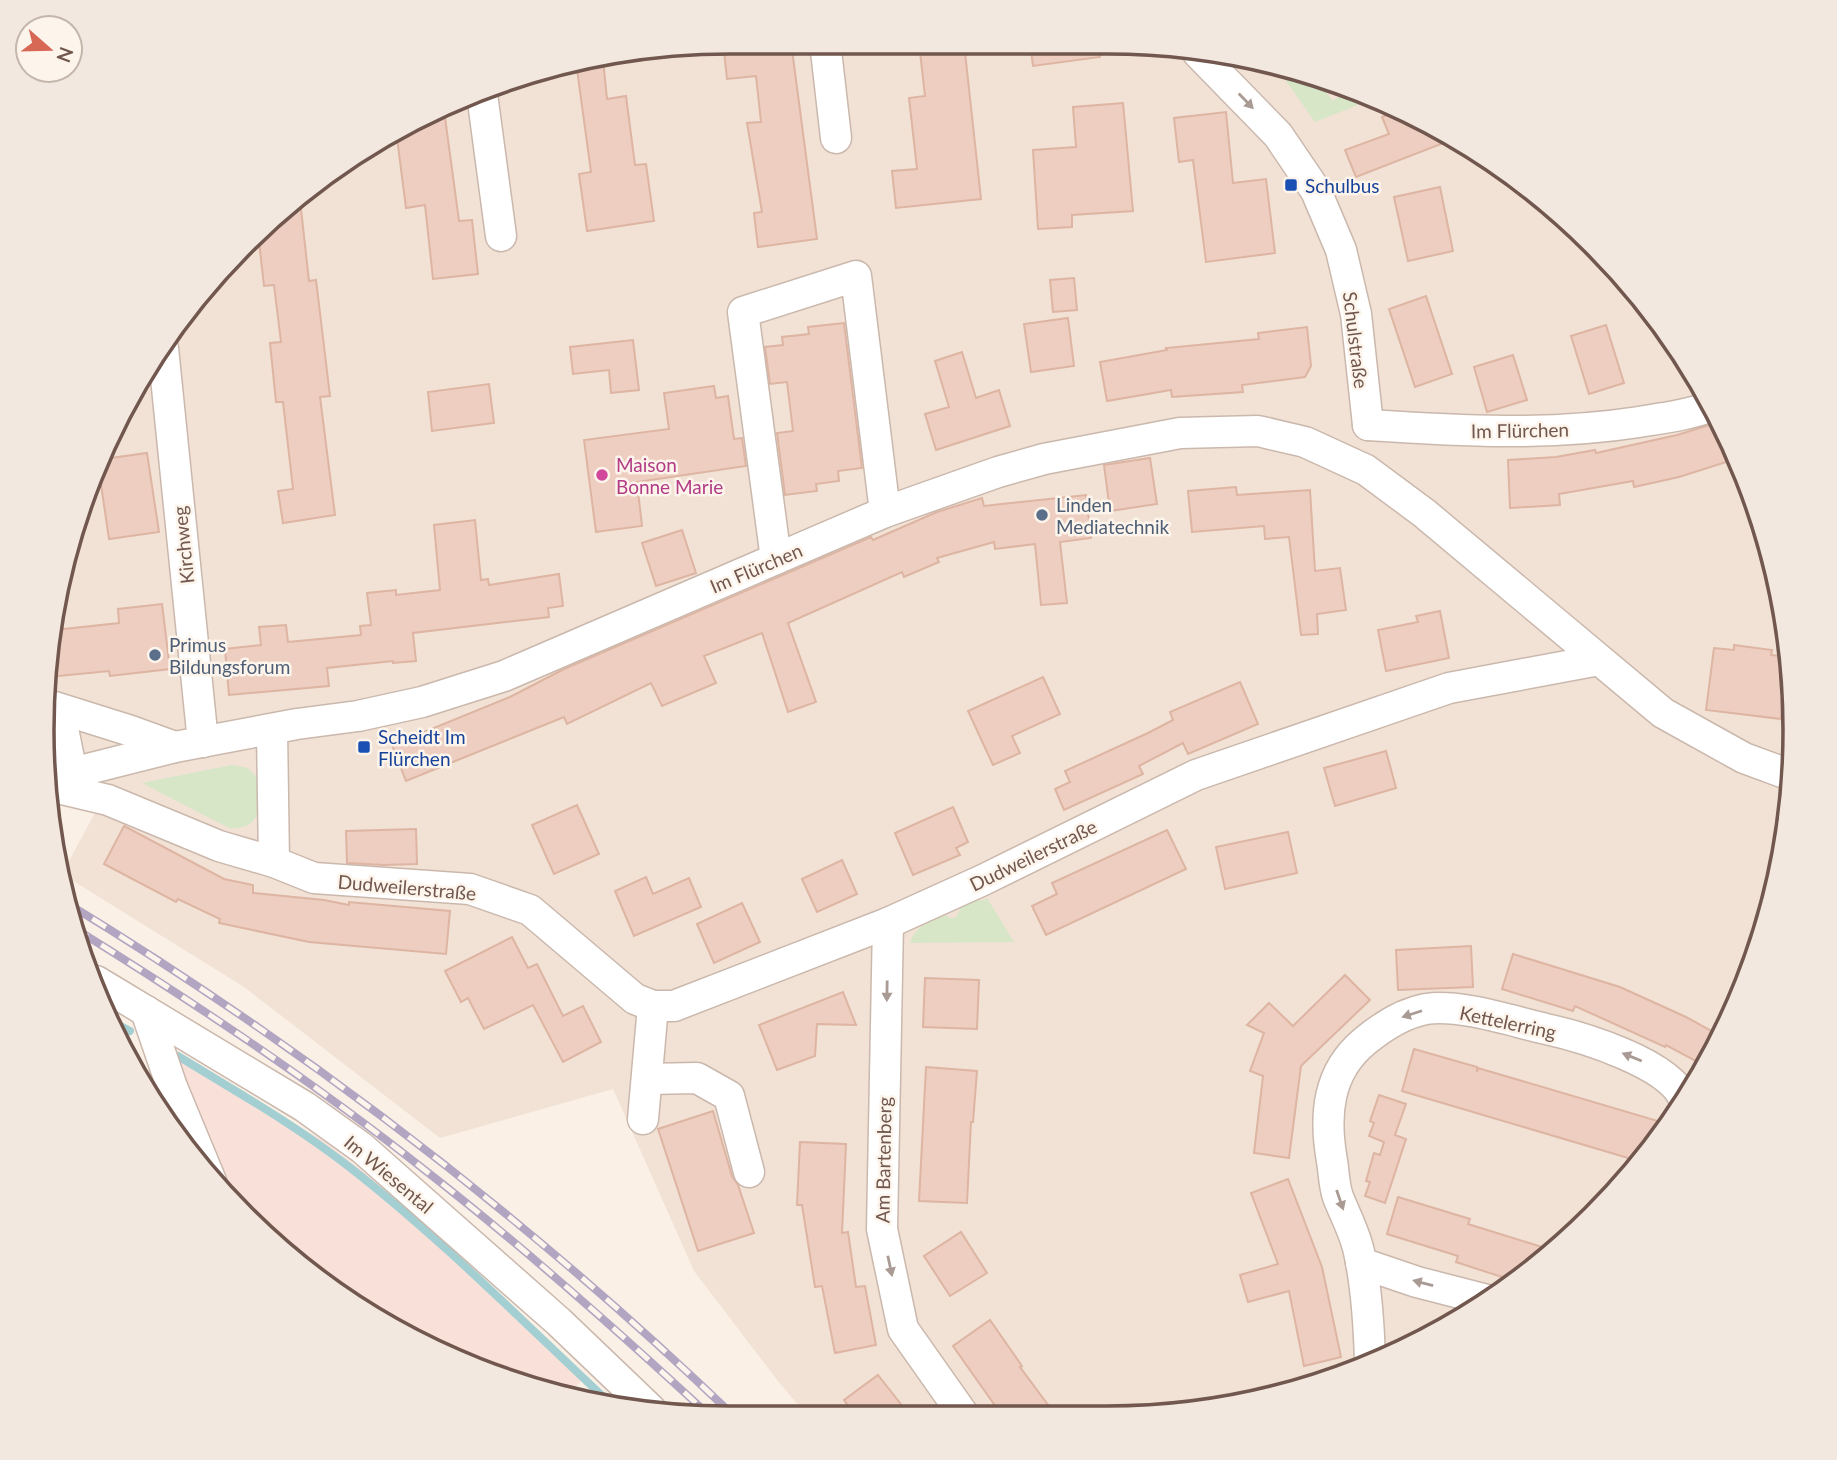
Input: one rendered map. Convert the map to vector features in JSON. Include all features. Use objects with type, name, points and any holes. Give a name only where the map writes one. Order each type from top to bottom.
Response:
[{"type":"street","points":[[826,54],[836,138]]},
{"type":"street","name":"Schulstraße","points":[[1207,62],[1278,135],[1316,191],[1341,250],[1356,314],[1368,425]]},
{"type":"street","points":[[483,101],[501,236]]},
{"type":"street","points":[[776,559],[743,312],[856,276],[885,512]]},
{"type":"street","name":"Kirchweg","points":[[164,362],[189,745]]},
{"type":"street","name":"Im Flürchen","points":[[1368,425],[1517,433],[1604,428],[1702,410]]},
{"type":"street","points":[[1342,457],[1368,425]]},
{"type":"street","name":"Im Flürchen","points":[[55,748],[57,780],[189,745],[358,716],[422,702],[504,676],[885,512],[1010,468],[1180,433],[1258,431],[1305,442],[1366,470],[1416,506],[1599,660]]},
{"type":"street","points":[[1599,660],[1663,713],[1744,758],[1781,772]]},
{"type":"street","name":"Dudweilerstraße","points":[[57,780],[219,846],[274,862],[314,878],[470,889],[530,910],[635,999],[653,1006],[674,1006],[888,923],[983,880],[1196,775],[1449,688],[1599,660]]},
{"type":"street","name":"Im Flürchen","points":[[55,708],[189,745]]},
{"type":"street","points":[[272,730],[274,862]]},
{"type":"street","name":"Am Bartenberg","points":[[888,923],[882,1229],[903,1329],[957,1406]]},
{"type":"street","name":"Im Wiesental","points":[[105,986],[305,1107],[362,1149],[559,1322],[640,1400]]},
{"type":"street","points":[[643,1119],[653,1006]]},
{"type":"street","name":"Kettelerring","points":[[1370,1352],[1368,1305],[1359,1249],[1337,1194],[1327,1133],[1328,1105],[1338,1073],[1355,1049],[1373,1034],[1402,1017],[1427,1009],[1470,1011],[1553,1031],[1639,1059],[1678,1090]]},
{"type":"street","points":[[146,1011],[172,1087],[195,1142]]},
{"type":"street","points":[[647,1079],[697,1078],[729,1096],[749,1172]]},
{"type":"street","points":[[1361,1263],[1417,1282],[1474,1297]]},
{"type":"shaded area","points":[[1107,54],[1195,60],[1282,77],[1324,90],[1406,124],[1445,145],[1518,194],[1585,252],[1643,319],[1692,392],[1731,471],[1760,555],[1770,598],[1781,686],[1783,730],[1777,818],[1760,905],[1747,947],[1713,1029],[1692,1068],[1669,1105],[1615,1176],[1553,1238],[1518,1266],[1482,1292],[1406,1336],[1324,1370],[1282,1383],[1239,1393],[1151,1404],[799,1406],[694,1271],[613,1089],[440,1138],[244,987],[71,880],[67,864],[110,785],[56,765],[56,686],[67,598],[90,513],[124,431],[168,355],[194,319],[222,284],[284,222],[355,168],[431,124],[513,90],[555,77],[598,67],[686,56]]},
{"type":"shaded area","points":[[175,1058],[321,1139],[398,1198],[584,1378],[574,1388],[513,1370],[431,1336],[355,1292],[284,1238],[252,1208],[194,1141],[157,1088]]},
{"type":"green space","points":[[1284,78],[1324,90],[1333,101],[1340,96],[1361,104],[1315,122]]},
{"type":"green space","points":[[232,765],[248,768],[260,781],[257,815],[248,825],[240,828],[229,828],[142,783]]},
{"type":"green space","points":[[979,898],[981,901],[987,898],[1014,942],[910,943],[915,932],[923,925],[945,915],[955,918],[960,907]]},
{"type":"building","points":[[724,54],[793,54],[817,239],[758,247],[754,213],[762,212],[747,123],[761,122],[756,76],[727,79]]},
{"type":"building","points":[[920,54],[965,54],[981,199],[896,208],[892,171],[917,169],[909,98],[925,96]]},
{"type":"building","points":[[1031,54],[1100,54],[1100,57],[1033,66]]},
{"type":"building","points":[[604,66],[607,99],[626,96],[635,165],[646,164],[654,221],[587,231],[579,174],[591,172],[577,72]]},
{"type":"building","points":[[1123,103],[1133,211],[1072,215],[1072,227],[1038,229],[1033,150],[1076,147],[1073,107]]},
{"type":"building","points":[[1226,112],[1233,183],[1266,179],[1275,253],[1206,262],[1193,160],[1179,162],[1174,118]]},
{"type":"building","points":[[1386,115],[1406,124],[1441,144],[1356,177],[1345,150],[1389,134],[1382,117]]},
{"type":"building","points":[[445,118],[459,221],[472,220],[478,274],[433,279],[425,205],[406,208],[398,142]]},
{"type":"building","points":[[1440,187],[1453,251],[1408,261],[1394,197]]},
{"type":"building","points":[[301,208],[309,281],[316,280],[330,396],[320,397],[335,515],[283,523],[278,491],[293,489],[283,402],[276,402],[270,343],[281,342],[274,285],[264,286],[259,245]]},
{"type":"building","points":[[1074,278],[1077,310],[1053,312],[1050,280]]},
{"type":"building","points":[[1426,296],[1452,374],[1415,387],[1389,309]]},
{"type":"building","points":[[1068,318],[1074,366],[1031,372],[1024,324]]},
{"type":"building","points":[[844,323],[862,468],[838,471],[839,481],[816,484],[817,491],[785,495],[777,433],[793,431],[787,382],[770,384],[765,347],[783,345],[782,337],[809,334],[808,327]]},
{"type":"building","points":[[1606,325],[1624,383],[1589,394],[1571,336]]},
{"type":"building","points":[[1307,327],[1311,366],[1305,377],[1242,385],[1243,392],[1172,397],[1171,390],[1107,401],[1100,362],[1167,350],[1166,348],[1259,339],[1258,333]]},
{"type":"building","points":[[633,340],[639,390],[611,393],[609,370],[573,374],[570,347]]},
{"type":"building","points":[[962,352],[976,398],[999,390],[1010,426],[936,450],[925,414],[949,407],[935,361]]},
{"type":"building","points":[[1513,355],[1527,400],[1487,412],[1474,367]]},
{"type":"building","points":[[489,384],[494,423],[432,431],[428,392]]},
{"type":"building","points":[[714,386],[716,398],[728,396],[734,439],[742,438],[746,466],[637,482],[642,526],[596,532],[584,440],[669,429],[664,393]]},
{"type":"building","points":[[1710,425],[1727,462],[1634,487],[1633,481],[1559,494],[1560,505],[1510,508],[1508,460],[1556,457],[1595,450],[1596,453]]},
{"type":"building","points":[[147,453],[159,532],[109,539],[101,484],[112,458]]},
{"type":"building","points":[[1150,458],[1157,504],[1110,511],[1104,465]]},
{"type":"building","points":[[1236,487],[1237,495],[1310,490],[1315,571],[1340,568],[1346,610],[1317,614],[1318,634],[1301,635],[1289,537],[1265,539],[1264,526],[1192,532],[1188,491]]},
{"type":"building","points":[[1086,495],[1091,538],[1060,542],[1067,603],[1041,605],[1035,544],[995,549],[994,542],[937,558],[939,562],[904,577],[902,572],[788,623],[816,702],[788,712],[762,633],[704,656],[716,683],[662,706],[651,683],[567,724],[564,717],[406,781],[392,745],[510,697],[564,669],[871,537],[873,540],[937,512],[982,498],[984,506]]},
{"type":"building","points":[[475,520],[481,580],[488,579],[489,585],[559,574],[563,606],[548,608],[549,617],[413,633],[416,661],[327,668],[329,686],[229,695],[225,649],[261,645],[259,627],[286,625],[288,642],[361,635],[360,626],[371,625],[367,593],[396,590],[396,595],[440,590],[434,525]]},
{"type":"building","points":[[682,530],[696,573],[656,586],[642,543]]},
{"type":"building","points":[[162,604],[170,669],[110,676],[109,671],[57,676],[62,629],[119,623],[118,609]]},
{"type":"building","points":[[1440,611],[1449,658],[1386,671],[1378,630],[1418,622],[1416,616]]},
{"type":"building","points":[[1734,645],[1772,650],[1771,655],[1778,656],[1781,719],[1706,710],[1714,648],[1734,650]]},
{"type":"building","points":[[1043,677],[1060,714],[1012,736],[1020,753],[993,765],[968,711]]},
{"type":"building","points":[[1240,682],[1258,724],[1188,754],[1183,743],[1139,766],[1143,774],[1064,810],[1055,789],[1070,782],[1065,771],[1173,720],[1170,712]]},
{"type":"building","points":[[1386,751],[1396,788],[1335,806],[1324,768]]},
{"type":"building","points":[[577,805],[599,854],[554,874],[532,825]]},
{"type":"building","points":[[953,807],[968,842],[956,848],[960,855],[913,875],[895,833]]},
{"type":"building","points":[[124,826],[224,879],[253,885],[253,893],[349,905],[349,902],[450,911],[446,954],[309,942],[219,923],[220,919],[178,899],[176,902],[104,864]]},
{"type":"building","points":[[416,829],[417,864],[347,863],[346,831]]},
{"type":"building","points":[[1167,830],[1186,869],[1046,935],[1032,906],[1057,894],[1052,883]]},
{"type":"building","points":[[1288,832],[1297,873],[1225,889],[1216,847]]},
{"type":"building","points":[[842,860],[857,894],[817,912],[802,879]]},
{"type":"building","points":[[646,877],[653,894],[689,878],[701,907],[634,936],[615,891]]},
{"type":"building","points":[[742,903],[760,942],[714,963],[697,924]]},
{"type":"building","points":[[512,937],[528,968],[537,964],[563,1016],[583,1006],[601,1042],[563,1062],[533,1005],[484,1029],[468,998],[461,1002],[445,971]]},
{"type":"building","points":[[1471,946],[1473,987],[1398,990],[1396,950]]},
{"type":"building","points":[[1513,954],[1620,987],[1712,1031],[1696,1061],[1666,1045],[1665,1047],[1575,1006],[1573,1011],[1502,989]]},
{"type":"building","points":[[1345,975],[1370,1000],[1301,1066],[1289,1158],[1254,1153],[1263,1076],[1250,1071],[1264,1033],[1247,1025],[1269,1003],[1293,1026]]},
{"type":"building","points":[[925,978],[979,980],[977,1029],[923,1027]]},
{"type":"building","points":[[843,992],[856,1025],[817,1024],[815,1056],[777,1070],[759,1025]]},
{"type":"building","points":[[1414,1049],[1477,1067],[1477,1072],[1478,1068],[1658,1121],[1629,1158],[1402,1091]]},
{"type":"building","points":[[926,1067],[977,1071],[971,1122],[967,1203],[919,1201]]},
{"type":"building","points":[[1379,1095],[1406,1104],[1395,1135],[1406,1139],[1385,1203],[1365,1196],[1374,1153],[1380,1155],[1384,1142],[1369,1136],[1374,1123],[1370,1121]]},
{"type":"building","points":[[713,1111],[732,1176],[738,1185],[754,1233],[698,1251],[658,1129]]},
{"type":"building","points":[[800,1142],[846,1144],[842,1233],[848,1232],[856,1287],[865,1286],[876,1345],[835,1353],[822,1286],[815,1287],[802,1205],[797,1205]]},
{"type":"building","points":[[1288,1179],[1322,1267],[1341,1357],[1304,1366],[1289,1291],[1248,1302],[1240,1275],[1278,1264],[1251,1193]]},
{"type":"building","points":[[1398,1197],[1470,1219],[1468,1224],[1542,1247],[1502,1277],[1456,1262],[1458,1256],[1387,1234]]},
{"type":"building","points":[[961,1232],[987,1273],[950,1296],[924,1256]]},
{"type":"building","points":[[990,1320],[1049,1406],[995,1406],[953,1346]]},
{"type":"building","points":[[878,1375],[902,1406],[848,1406],[844,1400]]},
{"type":"waterway","points":[[123,1027],[130,1031]]},
{"type":"waterway","points":[[178,1056],[307,1136],[383,1194],[599,1393]]},
{"type":"railway","points":[[79,911],[243,1017],[415,1142],[579,1275],[723,1406]]},
{"type":"railway","points":[[87,936],[253,1044],[384,1138],[535,1260],[697,1405]]},
{"type":"place","name":"Schulbus","points":[[1291,185]]},
{"type":"place","name":"Maison Bonne Marie","points":[[602,475]]},
{"type":"place","name":"Linden Mediatechnik","points":[[1042,515]]},
{"type":"place","name":"Primus Bildungsforum","points":[[155,655]]},
{"type":"place","name":"Scheidt Im Flürchen","points":[[364,747]]}]
